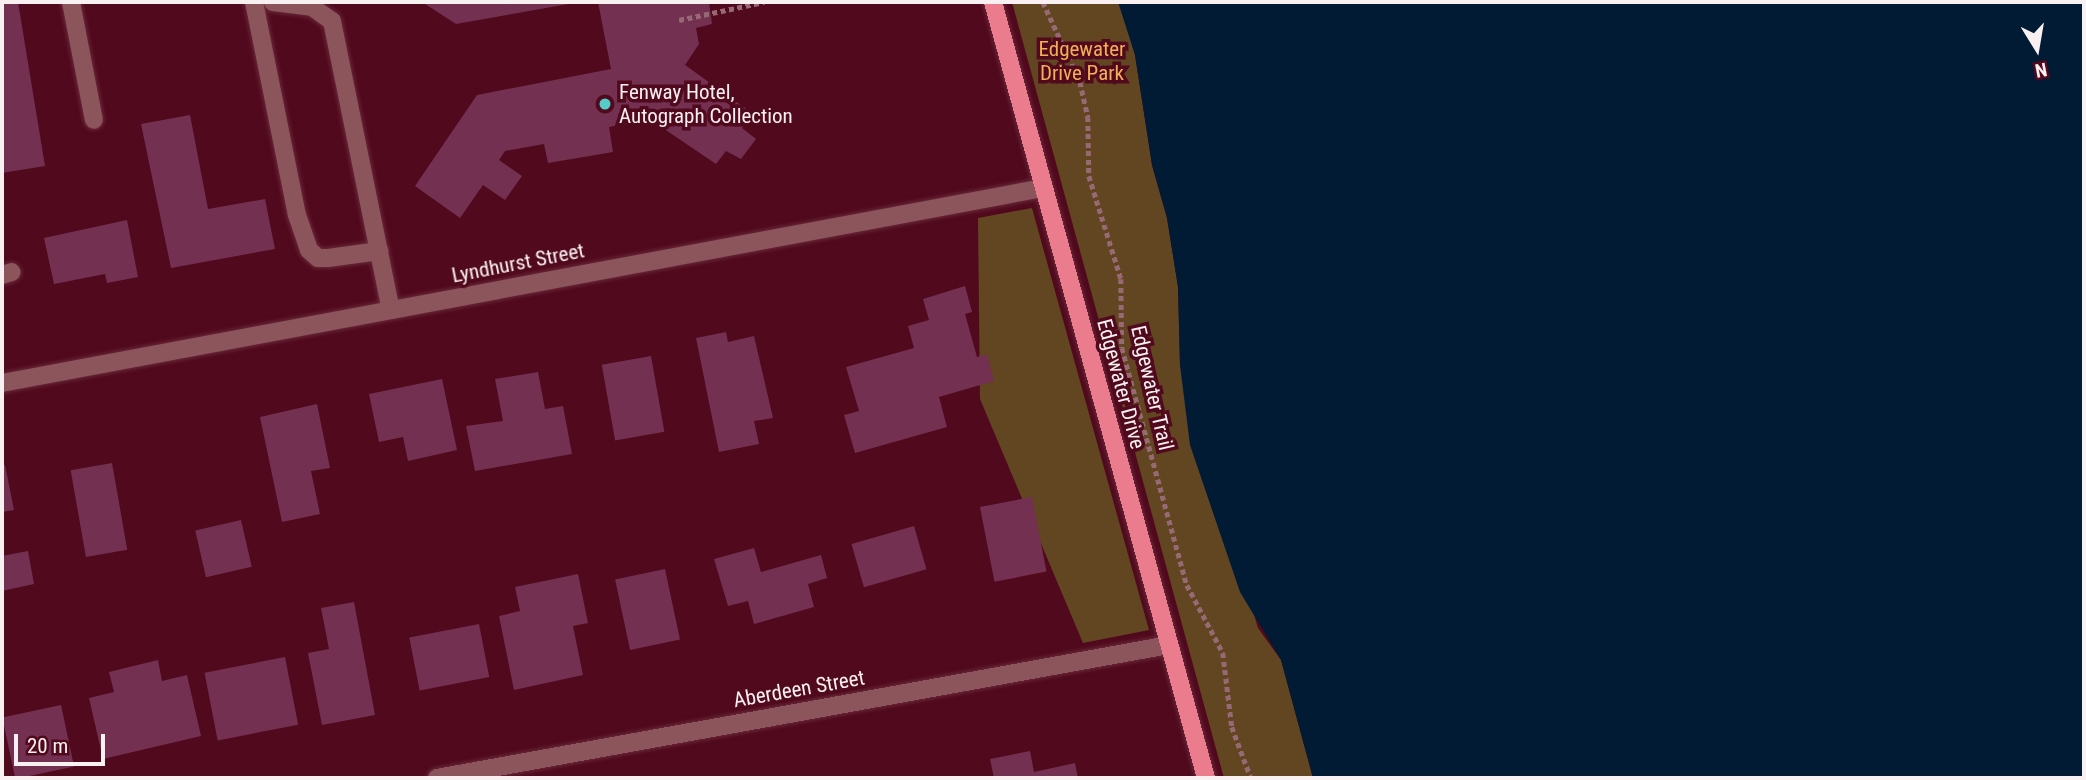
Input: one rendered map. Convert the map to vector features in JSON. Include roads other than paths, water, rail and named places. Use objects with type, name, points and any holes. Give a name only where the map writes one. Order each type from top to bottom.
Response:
[{"type":"main road","name":"Edgewater Drive","points":[[993,2],[1206,778]]},
{"type":"street","points":[[71,2],[94,120]]},
{"type":"street","points":[[254,2],[297,215],[309,250],[318,258],[380,251]]},
{"type":"street","points":[[273,2],[312,7],[332,21],[391,310]]},
{"type":"street","name":"Lyndhurst Street","points":[[2,383],[1043,188]]},
{"type":"street","name":"Aberdeen Street","points":[[437,778],[1169,645]]},
{"type":"water","points":[[1118,2],[2084,2],[2084,778],[1313,778],[1281,660],[1240,592],[1190,445],[1180,365],[1178,287],[1167,218],[1152,165],[1135,55]]},
{"type":"place","name":"Fenway Hotel, Autograph Collection","points":[[605,104]]},
{"type":"park label","name":"Edgewater Drive Park","points":[[1082,61]]}]
